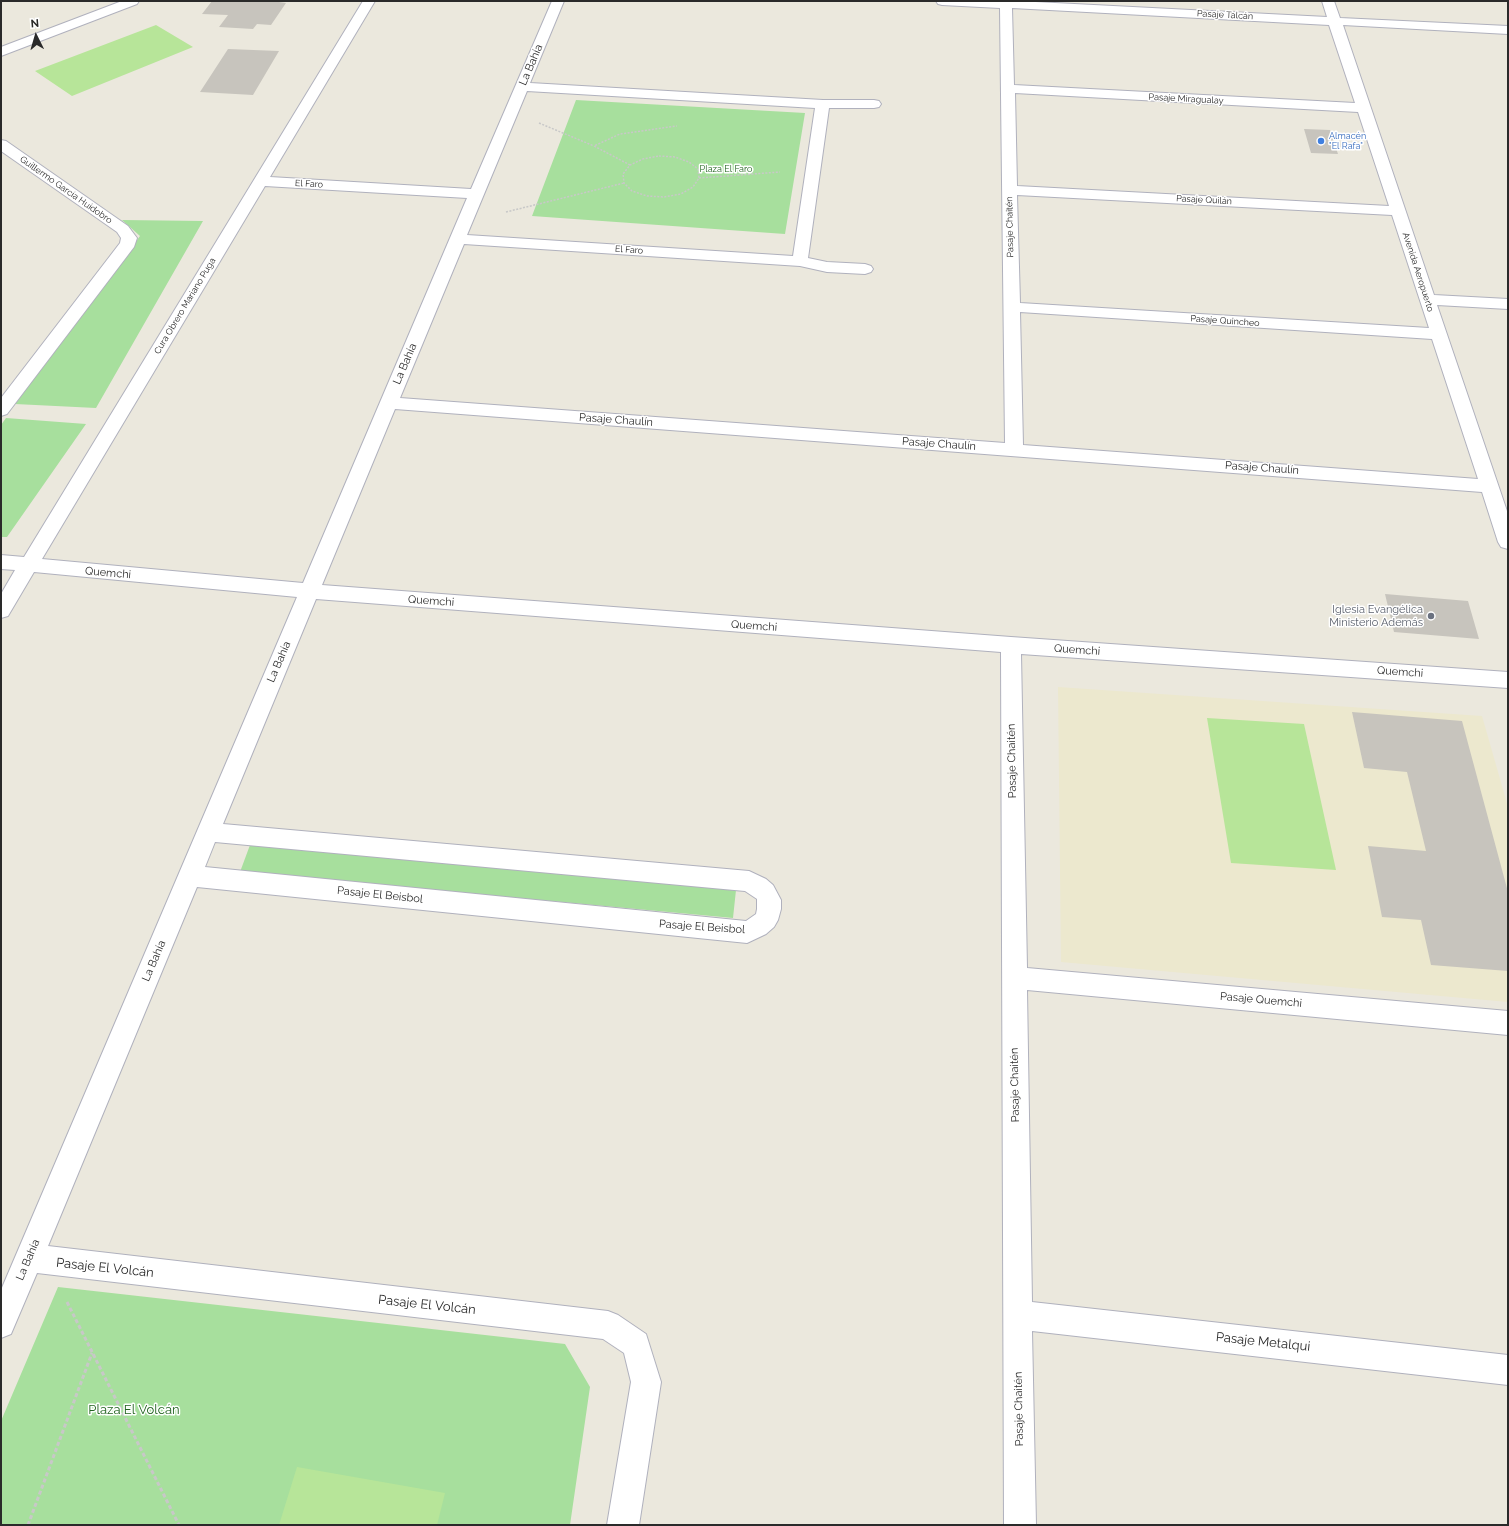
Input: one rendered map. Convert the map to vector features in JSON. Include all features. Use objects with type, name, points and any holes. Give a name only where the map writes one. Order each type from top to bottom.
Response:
[{"type":"street","points":[[1,52],[133,1]]},
{"type":"street","name":"La Bahía","points":[[1,1324],[38,1260],[208,832],[558,1]]},
{"type":"street","name":"Pasaje Talcán","points":[[942,1],[1508,30]]},
{"type":"street","name":"Avenida Aeropuerto","points":[[1328,1],[1508,542]]},
{"type":"street","name":"Cura Obrero Mariano Puga","points":[[1,611],[365,4]]},
{"type":"street","name":"Pasaje Chaitén","points":[[1006,4],[1014,450]]},
{"type":"street","points":[[522,87],[823,104],[845,102],[874,104]]},
{"type":"street","name":"Pasaje Miragualay","points":[[1008,89],[1364,108]]},
{"type":"street","points":[[800,261],[823,104]]},
{"type":"street","name":"Guillermo García Huidobro","points":[[1,144],[123,229],[129,238],[128,244],[2,406]]},
{"type":"street","name":"El Faro","points":[[260,181],[476,194]]},
{"type":"street","name":"Pasaje Quilán","points":[[1010,190],[1398,211]]},
{"type":"street","name":"El Faro","points":[[461,231],[800,261],[827,267],[865,269]]},
{"type":"street","points":[[1427,299],[1508,304]]},
{"type":"street","name":"Pasaje Quincheo","points":[[1012,307],[1439,334]]},
{"type":"street","name":"Pasaje Chaulín","points":[[388,403],[1489,486]]},
{"type":"street","name":"Quemchi","points":[[1,562],[309,591],[1011,645],[1508,680]]},
{"type":"street","name":"Pasaje Chaitén","points":[[1011,645],[1020,1525]]},
{"type":"street","name":"Pasaje El Beisbol","points":[[190,876],[747,932],[758,927],[766,920],[769,910],[769,900],[765,892],[758,886],[748,881],[208,832]]},
{"type":"street","name":"Pasaje Quemchi","points":[[1014,978],[1508,1023]]},
{"type":"street","name":"Pasaje El Volcán","points":[[38,1260],[608,1325],[636,1344],[646,1382],[623,1525]]},
{"type":"street","name":"Pasaje Metalqui","points":[[1018,1315],[1508,1370]]},
{"type":"path","points":[[511,112],[594,146],[630,165]]},
{"type":"path","points":[[594,146],[620,134],[682,126]]},
{"type":"path","points":[[659,156],[675,157],[689,162],[698,169],[699,178],[693,187],[680,194],[664,197],[647,196],[632,191],[624,183],[623,174],[630,165],[648,158],[659,156]]},
{"type":"path","points":[[699,178],[813,170]]},
{"type":"path","points":[[461,231],[624,183]]},
{"type":"path","points":[[38,1260],[92,1352],[179,1525]]},
{"type":"path","points":[[28,1525],[92,1352]]},
{"type":"shaded area","points":[[1058,687],[1482,716],[1508,807],[1508,1002],[1061,962]]},
{"type":"green space","points":[[156,25],[193,47],[72,96],[35,71]]},
{"type":"green space","name":"Plaza El Faro","points":[[576,100],[805,113],[785,234],[532,216]]},
{"type":"green space","points":[[122,220],[203,221],[96,408],[15,404],[140,236]]},
{"type":"green space","points":[[6,418],[86,424],[7,537],[1,537],[1,425]]},
{"type":"green space","points":[[1207,718],[1304,724],[1336,870],[1231,863]]},
{"type":"green space","points":[[250,845],[736,890],[733,918],[240,872]]},
{"type":"green space","name":"Plaza El Volcán","points":[[58,1287],[565,1344],[590,1387],[570,1525],[1,1525],[1,1421]]},
{"type":"green space","points":[[297,1467],[445,1493],[437,1525],[279,1525]]},
{"type":"building","points":[[212,1],[280,1],[279,2],[286,3],[271,25],[257,24],[253,29],[219,27],[228,15],[202,14]]},
{"type":"building","points":[[228,49],[279,51],[253,95],[200,92]]},
{"type":"building","name":"Almacén \"El Rafa\"","points":[[1304,129],[1330,130],[1338,154],[1311,153]]},
{"type":"building","name":"Iglesia Evangélica Ministerio Además","points":[[1385,594],[1468,601],[1479,639],[1394,632]]},
{"type":"building","points":[[1352,712],[1462,721],[1508,892],[1508,971],[1431,965],[1421,920],[1382,917],[1368,846],[1426,851],[1407,772],[1364,768]]},
{"type":"place","name":"Almacén \"El Rafa\"","points":[[1321,141]]},
{"type":"place","name":"Iglesia Evangélica Ministerio Además","points":[[1431,616]]}]
